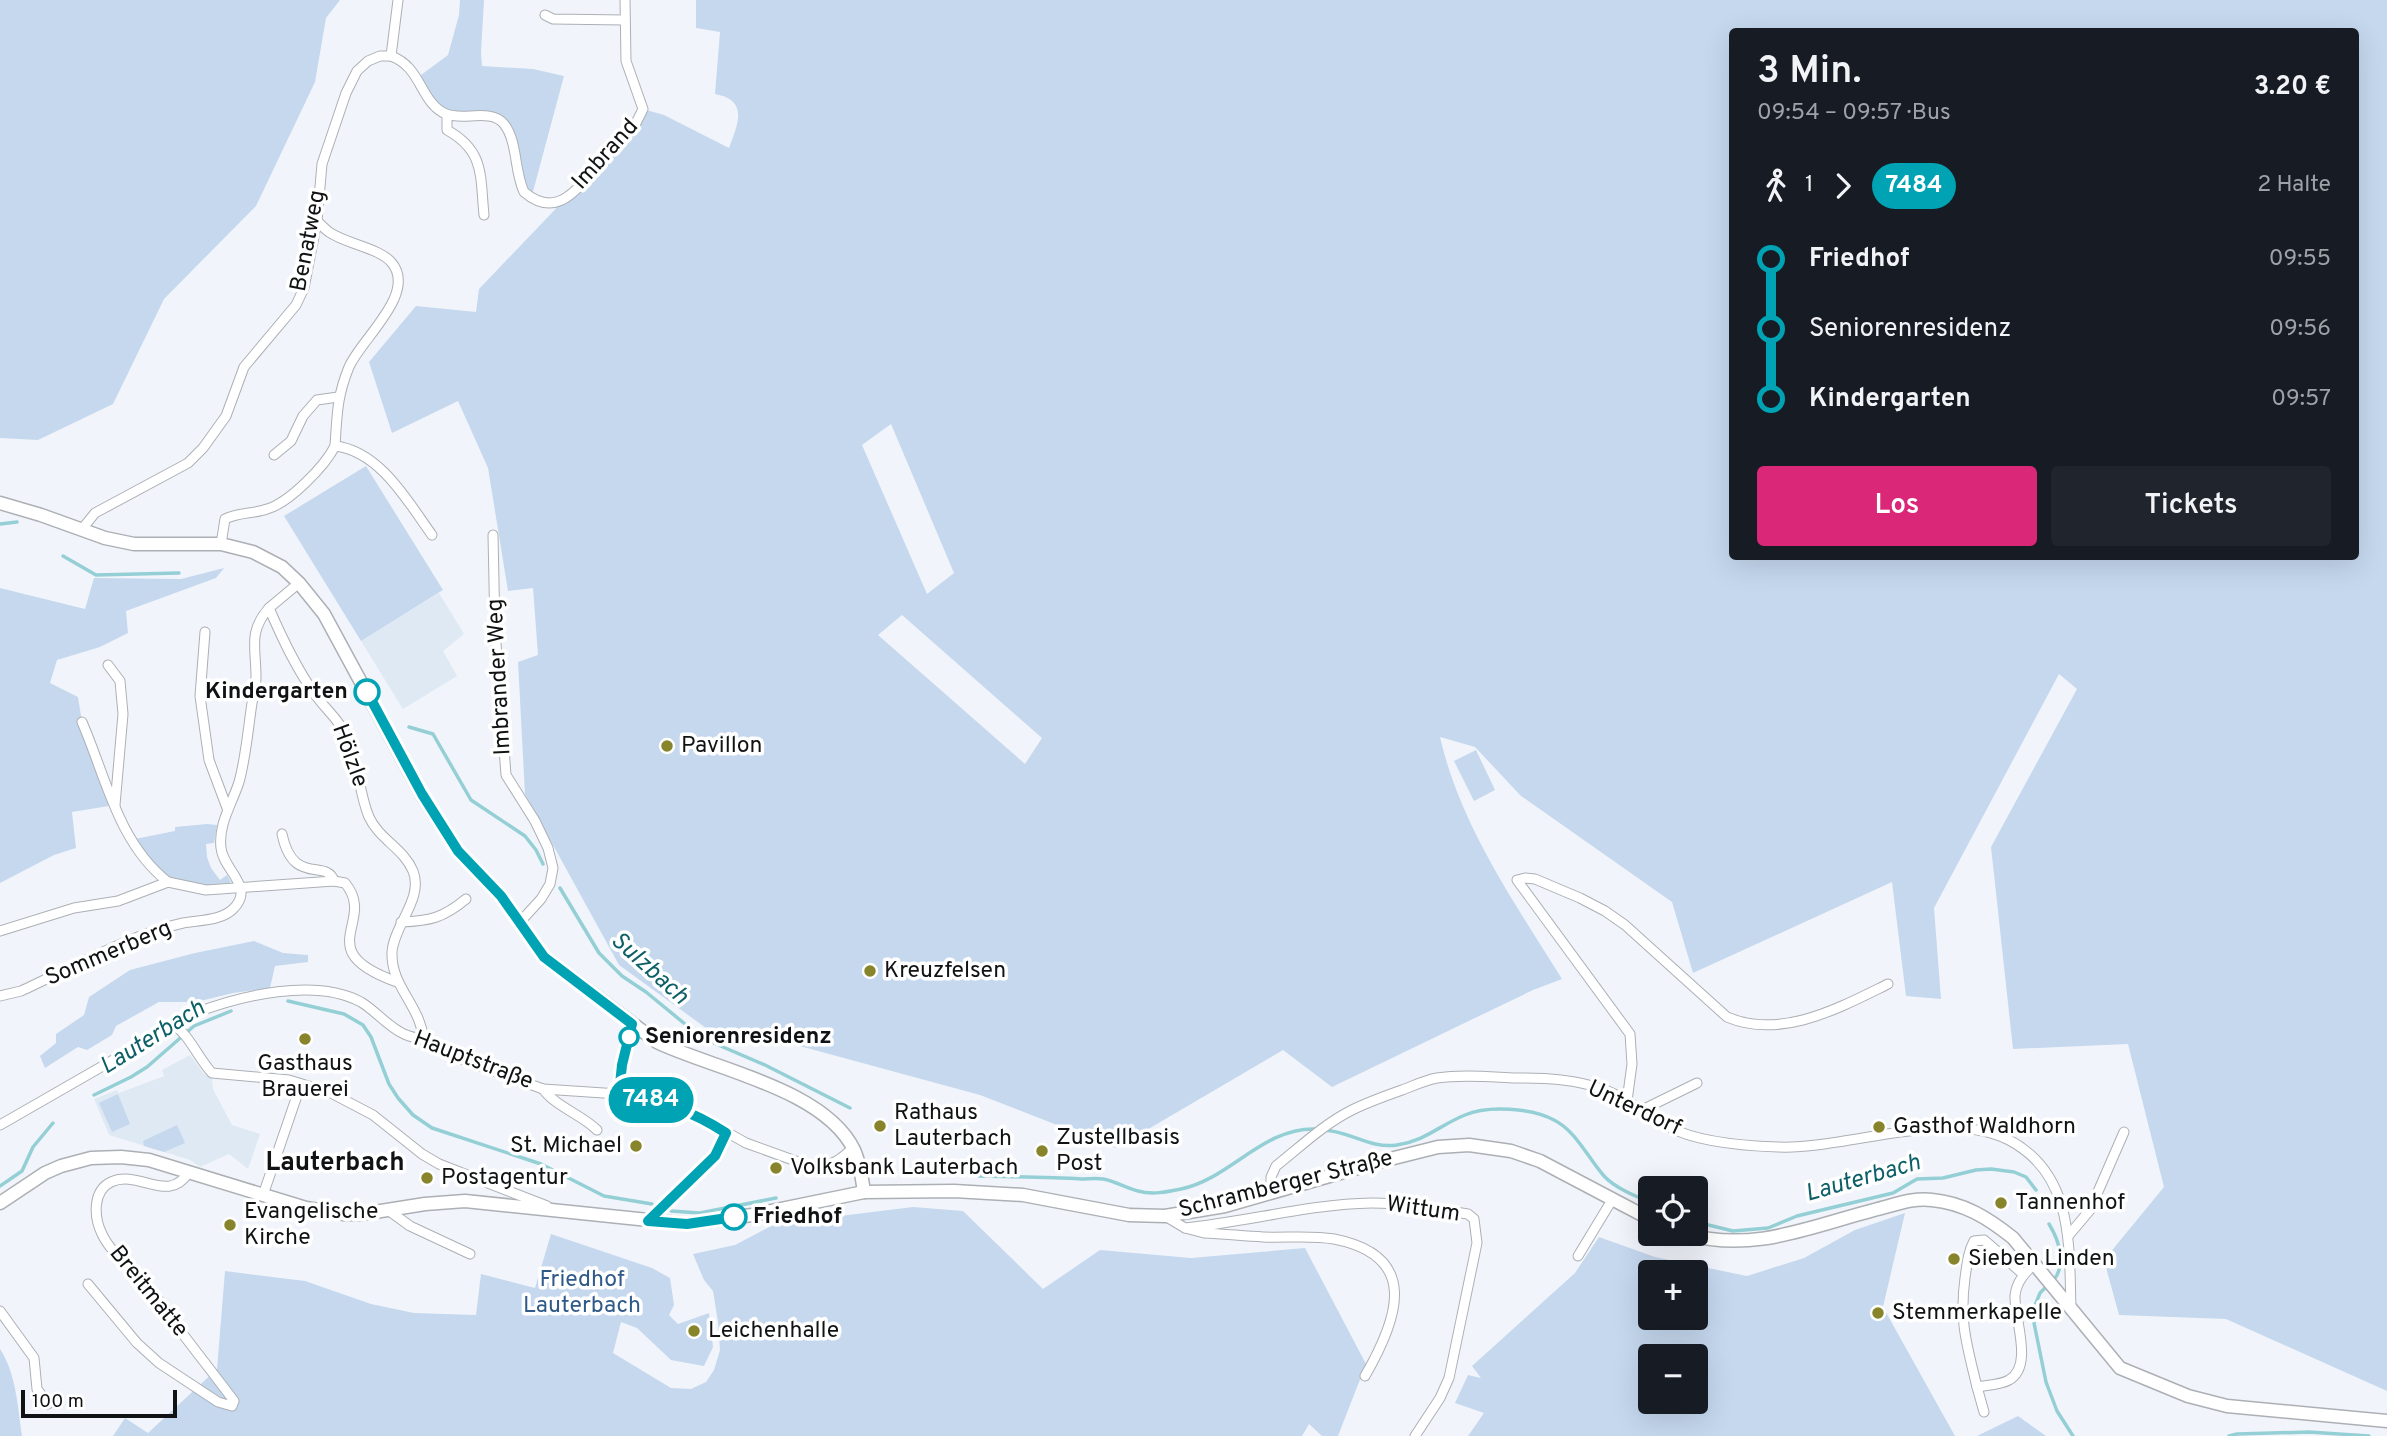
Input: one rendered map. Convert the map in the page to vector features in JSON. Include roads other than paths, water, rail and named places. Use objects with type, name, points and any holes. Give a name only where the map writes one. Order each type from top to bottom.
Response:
[{"type":"main road","points":[[0,503],[105,538],[134,544],[221,544],[253,552],[282,568],[299,583],[330,623],[422,794],[458,851],[501,896],[544,957],[657,1042],[738,1072],[797,1098],[831,1123],[853,1148],[861,1171],[864,1192]]},
{"type":"main road","name":"Schramberger Straße","points":[[0,1203],[45,1173],[91,1158],[134,1158],[330,1213],[362,1214],[465,1201],[687,1224],[864,1192],[997,1192],[1044,1198],[1129,1215],[1165,1216],[1225,1206],[1438,1147],[1469,1145],[1511,1151],[1540,1161],[1638,1213]]},
{"type":"main road","points":[[1708,1238],[1752,1242],[1775,1238],[1904,1202],[1929,1199],[1965,1207],[1991,1221],[2013,1238],[2120,1368],[2188,1396],[2251,1409],[2387,1421]]},
{"type":"street","points":[[398,0],[391,56],[410,66],[432,103],[447,114],[447,130],[470,147],[478,165],[484,215]]},
{"type":"street","name":"Imbrand","points":[[447,114],[493,117],[502,121],[509,132],[524,192],[531,199],[544,203],[567,197],[634,127],[641,116],[643,109],[626,61],[625,0]]},
{"type":"street","points":[[545,15],[553,19],[624,20]]},
{"type":"street","name":"Benatweg","points":[[82,530],[95,513],[188,463],[203,448],[226,416],[244,367],[296,304],[304,288],[317,221],[323,164],[346,93],[362,66],[380,56],[391,56]]},
{"type":"street","points":[[221,544],[225,519],[237,513],[267,509],[282,502],[328,460],[335,446],[338,397],[350,363],[398,290],[398,274],[391,261],[329,232],[317,221]]},
{"type":"street","points":[[274,455],[291,441],[303,416],[317,400],[338,397]]},
{"type":"street","points":[[335,446],[359,453],[382,470],[432,535]]},
{"type":"street","name":"Imbrander Weg","points":[[493,535],[495,629],[506,775],[535,821],[548,848],[553,868],[550,884],[541,899],[520,922]]},
{"type":"street","points":[[241,887],[225,861],[221,849],[221,834],[227,808],[239,782],[256,680],[253,637],[257,621],[269,607],[299,583]]},
{"type":"street","name":"Hölzle","points":[[269,607],[293,661],[317,697],[341,724],[348,738],[369,817],[377,831],[406,859],[414,873],[415,888],[392,952],[397,982],[417,1016],[426,1041]]},
{"type":"street","points":[[205,632],[200,696],[209,761],[227,808]]},
{"type":"street","points":[[108,665],[120,681],[123,714],[115,805]]},
{"type":"street","points":[[82,722],[130,838],[154,871],[168,882],[206,890],[334,881],[345,883],[351,890],[353,900],[350,947],[353,956],[367,970],[397,982]]},
{"type":"street","points":[[282,834],[285,849],[295,864],[308,870],[326,871],[334,881]]},
{"type":"street","points":[[1627,1101],[1632,1064],[1630,1034],[1517,880],[1535,879],[1605,911],[1625,925],[1714,1007],[1740,1023],[1764,1026],[1831,1012],[1888,984]]},
{"type":"street","points":[[0,931],[74,908],[118,901],[168,882]]},
{"type":"street","name":"Sommerberg","points":[[0,996],[21,991],[151,933],[228,913],[240,898],[241,887]]},
{"type":"street","points":[[401,922],[438,918],[466,899]]},
{"type":"street","name":"Hauptstraße","points":[[0,1125],[178,1028],[195,1013],[246,997],[277,992],[318,992],[344,996],[360,1002],[404,1034],[426,1041],[448,1054],[543,1088],[619,1094],[657,1101],[687,1110],[726,1133],[759,1148],[815,1168],[838,1162],[853,1148]]},
{"type":"street","points":[[619,1094],[622,1065],[632,1024]]},
{"type":"street","points":[[178,1028],[212,1073],[274,1078],[331,1093],[360,1107],[439,1164],[558,1210]]},
{"type":"street","name":"Unterdorf","points":[[1271,1193],[1271,1177],[1276,1166],[1330,1124],[1351,1110],[1436,1078],[1553,1079],[1595,1087],[1689,1135],[1778,1147],[1798,1147],[1937,1129],[1974,1129],[2008,1140],[2040,1163],[2061,1200],[2069,1235],[2071,1311]]},
{"type":"street","points":[[1643,1110],[1698,1083]]},
{"type":"street","points":[[263,1195],[301,1084]]},
{"type":"street","points":[[543,1088],[549,1097],[588,1121],[597,1130]]},
{"type":"street","points":[[2069,1235],[2090,1210],[2124,1132]]},
{"type":"street","points":[[648,1221],[715,1156],[726,1133]]},
{"type":"street","name":"Breitmatte","points":[[88,1284],[137,1343],[159,1363],[224,1405],[232,1406],[234,1401],[149,1288],[103,1237],[99,1227],[96,1205],[98,1197],[100,1191],[111,1182],[125,1179],[170,1186],[183,1181],[190,1172]]},
{"type":"street","points":[[1578,1256],[1612,1200]]},
{"type":"street","name":"Wittum","points":[[1185,1228],[1373,1203],[1468,1214],[1474,1219],[1477,1242],[1449,1378],[1440,1398],[1415,1436]]},
{"type":"street","points":[[388,1210],[410,1226],[470,1254]]},
{"type":"street","points":[[1165,1216],[1185,1228],[1204,1233],[1334,1239],[1367,1250],[1378,1257],[1390,1270],[1394,1280],[1394,1306],[1390,1325],[1365,1376]]},
{"type":"street","points":[[1984,1412],[1962,1326],[1969,1250],[1974,1241],[1984,1240],[2024,1274]]},
{"type":"street","points":[[1977,1387],[2009,1381],[2018,1372],[2022,1351],[2015,1295],[2020,1278],[2034,1264]]},
{"type":"street","points":[[0,1311],[34,1358],[37,1389],[48,1404]]},
{"type":"waterway","name":"Sulzbach","points":[[0,524],[17,522]]},
{"type":"waterway","name":"Sulzbach","points":[[63,556],[96,575],[179,573]]},
{"type":"waterway","name":"Sulzbach","points":[[409,727],[433,734],[471,800],[525,836],[543,864]]},
{"type":"waterway","name":"Sulzbach","points":[[560,888],[599,953],[622,976],[702,1038],[765,1065],[850,1108]]},
{"type":"waterway","name":"Lauterbach","points":[[288,1001],[344,1014],[363,1025],[398,1098],[413,1115],[432,1128],[541,1164],[604,1196],[652,1204]]},
{"type":"waterway","name":"Lauterbach","points":[[94,1095],[147,1067],[194,1026],[231,1011]]},
{"type":"waterway","name":"Lauterbach","points":[[1324,1130],[1387,1146],[1416,1140],[1475,1112],[1497,1109],[1534,1113],[1562,1125],[1609,1180],[1638,1196]]},
{"type":"waterway","name":"Lauterbach","points":[[0,1186],[22,1171],[33,1147],[53,1123]]},
{"type":"waterway","name":"Lauterbach","points":[[979,1176],[1100,1179],[1143,1192],[1165,1192],[1199,1183],[1279,1136],[1316,1129]]},
{"type":"waterway","name":"Lauterbach","points":[[1708,1225],[1733,1231],[1768,1228],[1797,1216],[1893,1193],[1917,1179],[1943,1178],[1976,1170],[2014,1172],[2026,1177],[2036,1190]]},
{"type":"waterway","name":"Lauterbach","points":[[671,1211],[700,1213],[776,1198]]},
{"type":"waterway","name":"Lauterbach","points":[[2049,1224],[2056,1237],[2061,1260],[2053,1281]]},
{"type":"waterway","name":"Lauterbach","points":[[2047,1286],[2040,1293],[2032,1313],[2046,1382],[2057,1411],[2073,1436]]},
{"type":"waterway","name":"Lauterbach","points":[[2229,1436],[2309,1432],[2369,1436]]},
{"type":"place","name":"Kindergarten","points":[[367,692]]},
{"type":"place","name":"Pavillon","points":[[667,746]]},
{"type":"place","name":"Kreuzfelsen","points":[[870,971]]},
{"type":"place","name":"Seniorenresidenz","points":[[629,1037]]},
{"type":"place","name":"Gasthaus Brauerei","points":[[305,1039]]},
{"type":"place","name":"Rathaus Lauterbach","points":[[880,1126]]},
{"type":"place","name":"Gasthof Waldhorn","points":[[1879,1127]]},
{"type":"place","name":"St. Michael","points":[[636,1146]]},
{"type":"place","name":"Zustellbasis Post","points":[[1042,1151]]},
{"type":"place","name":"Volksbank Lauterbach","points":[[776,1168]]},
{"type":"place","name":"Postagentur","points":[[427,1178]]},
{"type":"place","name":"Tannenhof","points":[[2001,1203]]},
{"type":"place","name":"Friedhof","points":[[734,1217]]},
{"type":"place","name":"Evangelische Kirche","points":[[230,1225]]},
{"type":"place","name":"Sieben Linden","points":[[1954,1259]]},
{"type":"place","name":"Stemmerkapelle","points":[[1878,1313]]},
{"type":"place","name":"Leichenhalle","points":[[694,1331]]},
{"type":"district","name":"Lauterbach","points":[[335,1163]]},
{"type":"park label","name":"Friedhof Lauterbach","points":[[582,1293]]}]
